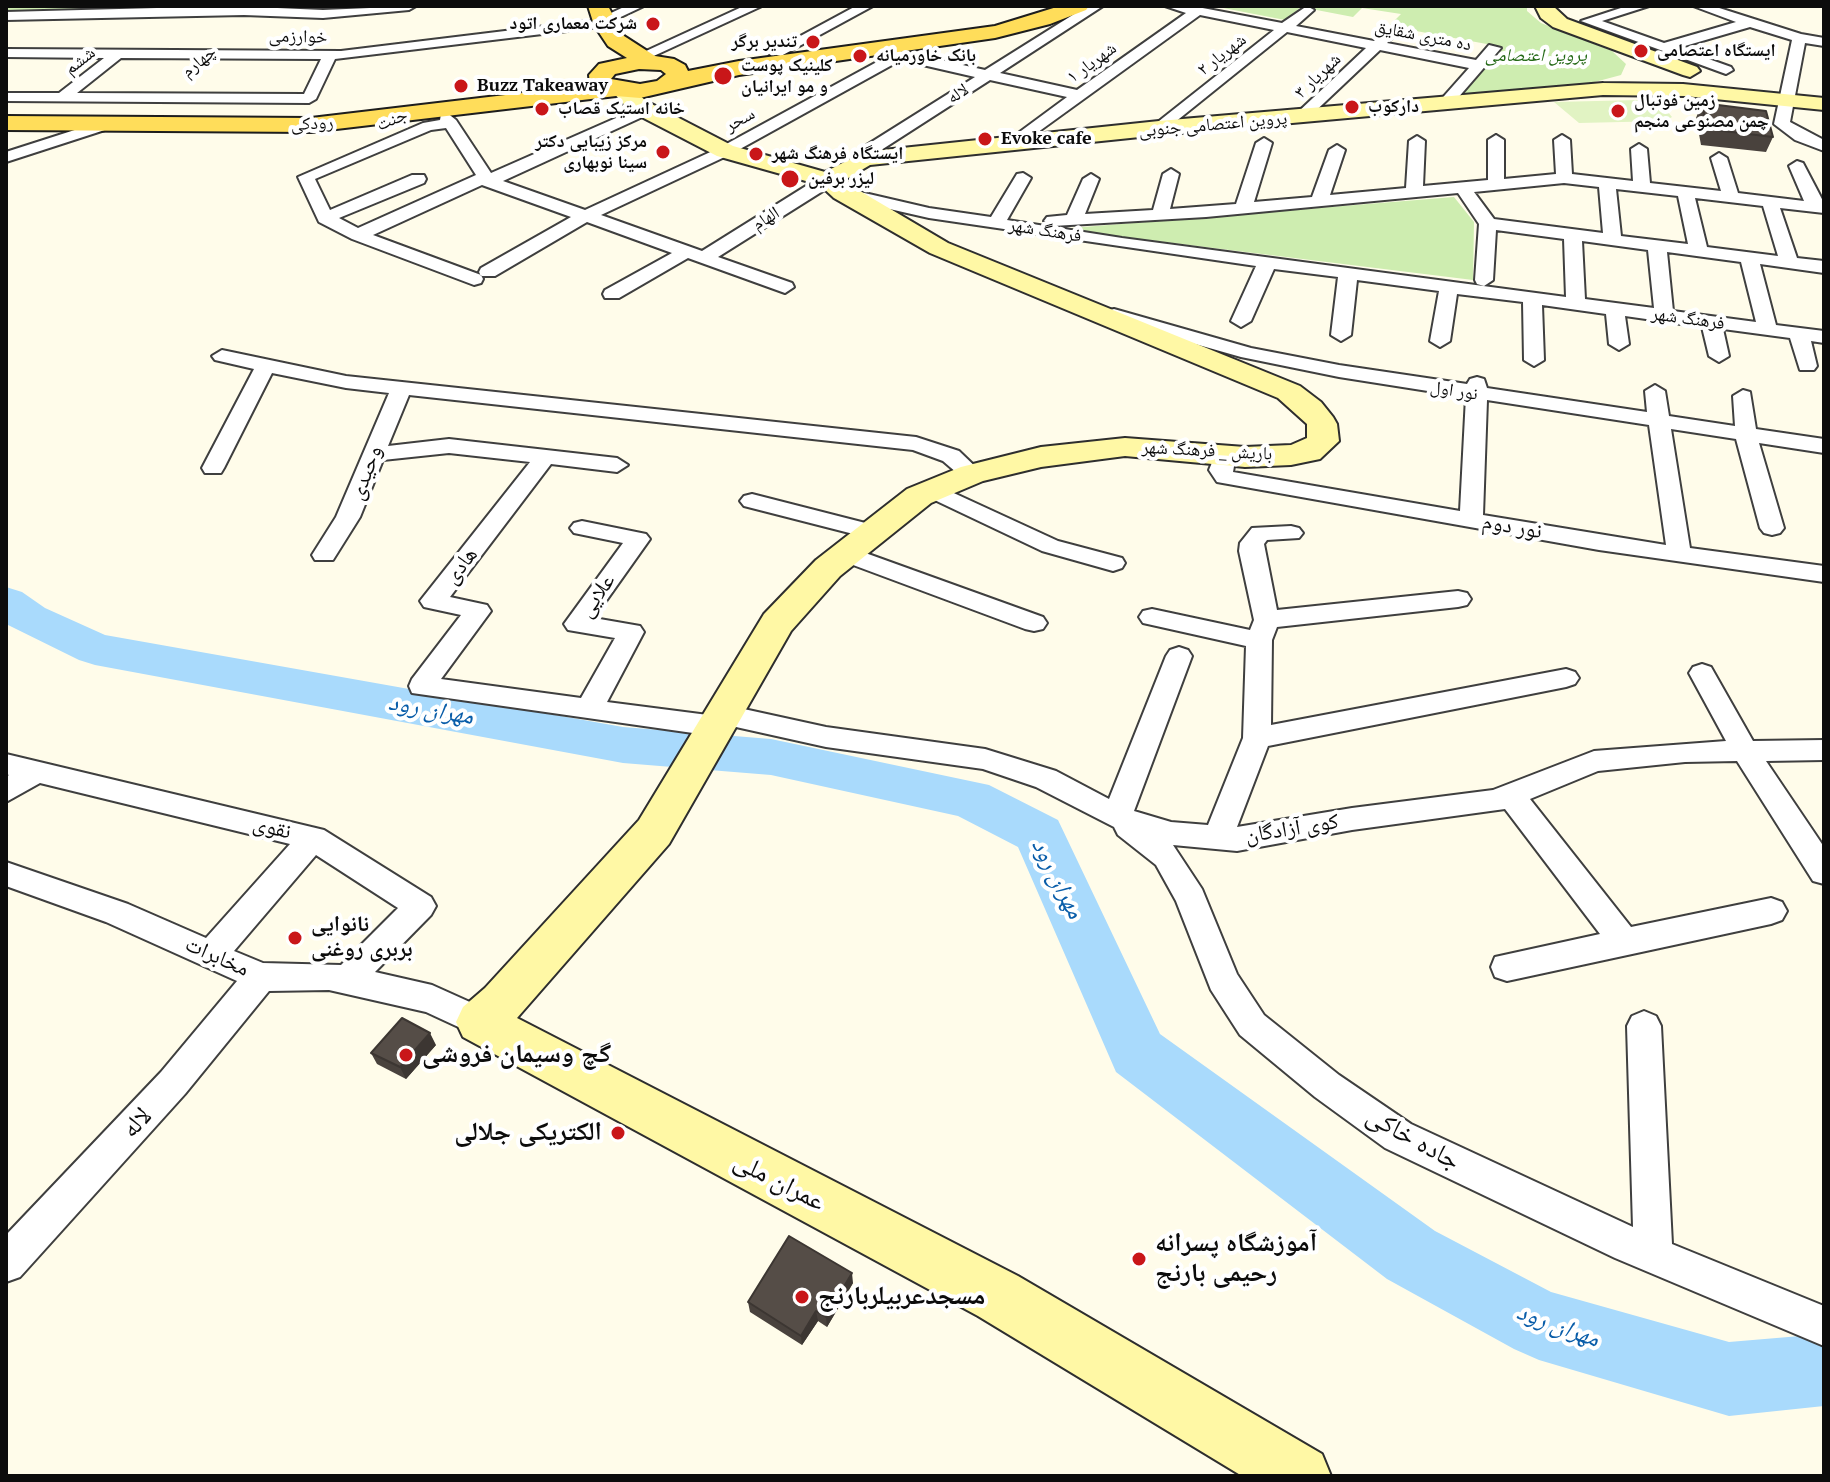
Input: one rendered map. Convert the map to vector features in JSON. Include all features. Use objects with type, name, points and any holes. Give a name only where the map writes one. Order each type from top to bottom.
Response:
[{"type":"main road","points":[[611,81],[649,90],[739,68],[889,53],[1045,6]]},
{"type":"main road","points":[[611,81],[630,62],[776,53],[956,34],[1043,20],[1079,6]]},
{"type":"main road","points":[[1544,6],[1548,14],[1560,23],[1630,50],[1690,81],[1824,104]]},
{"type":"main road","points":[[592,14],[616,41],[649,60],[677,70],[678,77],[672,82]]},
{"type":"main road","points":[[592,14],[611,81],[646,110],[681,130]]},
{"type":"main road","points":[[1630,50],[1647,73]]},
{"type":"main road","name":"پروین اعتصامی جنوبی","points":[[1603,89],[1665,68],[1690,81]]},
{"type":"main road","name":"رودکی","points":[[8,119],[335,111],[540,86],[611,81]]},
{"type":"main road","name":"رودکی","points":[[8,119],[109,124],[311,125],[611,81]]},
{"type":"main road","name":"پروین اعتصامی جنوبی","points":[[836,186],[864,159],[1159,128],[1690,81]]},
{"type":"main road","points":[[672,82],[672,110],[681,130]]},
{"type":"main road","name":"باریش _ فرهنگ شهر","points":[[480,1022],[502,1002],[654,832],[717,720],[777,623],[846,554],[919,496],[972,474],[1041,457],[1125,447],[1245,457],[1309,452],[1323,441],[1322,424],[1310,408],[1289,392],[939,248],[836,186],[725,151],[681,130]]},
{"type":"main road","name":"عمران ملی","points":[[480,1022],[998,1296],[1300,1476]]},
{"type":"street","points":[[6,16],[242,8],[319,19],[348,9],[409,6]]},
{"type":"street","name":"خوارزمی","points":[[6,53],[237,54],[295,50],[330,55],[637,6]]},
{"type":"street","points":[[649,60],[755,6]]},
{"type":"street","points":[[776,53],[866,6]]},
{"type":"street","name":"لاله","points":[[864,159],[868,151],[1096,6]]},
{"type":"street","name":"ده متری شقایق","points":[[1172,6],[1478,65]]},
{"type":"street","points":[[1642,6],[1588,21],[1726,70]]},
{"type":"street","points":[[1705,7],[1793,36],[1824,42]]},
{"type":"street","name":"شهریار ۲","points":[[1159,128],[1307,10]]},
{"type":"street","points":[[200,32],[223,11]]},
{"type":"street","name":"شهریار ۱","points":[[1010,145],[1197,11]]},
{"type":"street","points":[[64,53],[112,14]]},
{"type":"street","points":[[1664,48],[1751,22]]},
{"type":"street","points":[[1793,36],[1811,25]]},
{"type":"street","name":"شهریار ۳","points":[[1301,117],[1395,28]]},
{"type":"street","points":[[1793,36],[1782,124],[1801,137],[1824,146]]},
{"type":"street","points":[[177,53],[188,43]]},
{"type":"street","points":[[1445,104],[1494,48]]},
{"type":"street","name":"ششم","points":[[63,97],[120,52]]},
{"type":"street","points":[[889,53],[1078,95]]},
{"type":"street","name":"سحر","points":[[358,235],[481,275],[585,216],[725,151],[889,53]]},
{"type":"street","name":"چهارم","points":[[183,98],[237,54]]},
{"type":"street","points":[[6,97],[309,99],[330,55]]},
{"type":"street","points":[[325,218],[358,235],[646,110]]},
{"type":"street","points":[[8,119],[23,134],[25,144],[8,157]]},
{"type":"street","name":"جنت","points":[[325,218],[306,177],[448,120],[487,179]]},
{"type":"street","points":[[8,157],[109,124]]},
{"type":"street","points":[[1496,140],[1496,185]]},
{"type":"street","points":[[1562,140],[1564,178]]},
{"type":"street","points":[[1414,193],[1417,141]]},
{"type":"street","points":[[1243,209],[1264,143]]},
{"type":"street","points":[[1639,149],[1642,187]]},
{"type":"street","points":[[1319,202],[1337,150]]},
{"type":"street","points":[[1719,158],[1731,197]]},
{"type":"street","points":[[1797,166],[1820,208]]},
{"type":"street","points":[[1160,214],[1171,174]]},
{"type":"street","points":[[836,186],[996,224],[1023,178]]},
{"type":"street","name":"فرهنگ شهر","points":[[996,224],[1243,209],[1564,178],[1820,208]]},
{"type":"street","points":[[325,218],[418,179]]},
{"type":"street","points":[[487,179],[785,287]]},
{"type":"street","points":[[1074,219],[1091,179]]},
{"type":"street","points":[[1607,183],[1613,240]]},
{"type":"street","name":"الهام","points":[[612,294],[836,186]]},
{"type":"street","points":[[1464,189],[1488,224],[1484,280]]},
{"type":"street","points":[[1685,192],[1699,251]]},
{"type":"street","points":[[1770,202],[1789,262]]},
{"type":"street","name":"فرهنگ شهر","points":[[996,224],[1824,337]]},
{"type":"street","points":[[1488,224],[1824,267]]},
{"type":"street","points":[[1573,235],[1576,304]]},
{"type":"street","points":[[1657,245],[1664,316]]},
{"type":"street","points":[[1749,257],[1767,329]]},
{"type":"street","points":[[1241,321],[1267,263]]},
{"type":"street","points":[[1341,335],[1348,273]]},
{"type":"street","points":[[1440,341],[1449,287]]},
{"type":"street","points":[[1532,298],[1534,360]]},
{"type":"street","name":"نور اول","points":[[1090,308],[1248,353],[1477,389],[1659,422],[1824,446]]},
{"type":"street","points":[[1615,309],[1619,344]]},
{"type":"street","points":[[1711,322],[1719,356]]},
{"type":"street","points":[[1799,334],[1807,366]]},
{"type":"street","points":[[222,356],[265,367],[401,388],[916,444],[951,456],[972,474]]},
{"type":"street","points":[[213,468],[265,367]]},
{"type":"street","name":"وحیدی","points":[[324,555],[348,517],[401,388]]},
{"type":"street","points":[[1471,520],[1477,389]]},
{"type":"street","points":[[1655,391],[1679,554]]},
{"type":"street","points":[[1743,396],[1746,434],[1772,528]]},
{"type":"street","points":[[373,454],[449,446],[617,465]]},
{"type":"street","name":"نور دوم","points":[[1225,455],[1220,470],[1225,477],[1679,554],[1824,574]]},
{"type":"street","name":"هادی","points":[[422,686],[478,611],[433,601],[545,457]]},
{"type":"street","points":[[932,490],[1050,546],[1113,563]]},
{"type":"street","points":[[752,501],[873,532]]},
{"type":"street","name":"علایی","points":[[582,528],[638,539],[577,624],[631,632],[589,709]]},
{"type":"street","points":[[1218,837],[1257,738],[1263,630],[1252,543],[1260,533],[1291,533]]},
{"type":"street","points":[[846,554],[1034,623]]},
{"type":"street","points":[[1152,617],[1263,630],[1458,599]]},
{"type":"street","points":[[1117,817],[1179,656]]},
{"type":"street","points":[[1702,673],[1745,751],[1824,872]]},
{"type":"street","points":[[1257,738],[1566,678]]},
{"type":"street","name":"کوی آزادگان","points":[[422,686],[589,709],[717,720],[985,759],[1046,779],[1117,817],[1171,833],[1237,839],[1352,819],[1496,801],[1594,761],[1685,752],[1824,750]]},
{"type":"street","name":"نقوی","points":[[6,764],[313,838],[420,906],[347,980]]},
{"type":"street","points":[[6,791],[37,771]]},
{"type":"street","points":[[1510,795],[1624,942]]},
{"type":"street","name":"جاده خاکی","points":[[1117,817],[1167,857],[1191,898],[1223,980],[1252,1025],[1327,1086],[1398,1136],[1653,1255],[1824,1326]]},
{"type":"street","points":[[211,955],[313,838]]},
{"type":"street","name":"مخابرات","points":[[6,874],[117,913],[261,977],[329,976],[432,999],[480,1022]]},
{"type":"street","points":[[1507,967],[1771,911]]},
{"type":"street","name":"لاله","points":[[6,1263],[153,1105],[261,977]]},
{"type":"street","points":[[1644,1026],[1653,1255]]},
{"type":"green space","points":[[6,6],[228,6],[229,7],[6,11]]},
{"type":"green space","name":"پروین اعتصامى","points":[[1213,6],[1527,6],[1527,11],[1541,23],[1612,51],[1626,64],[1621,75],[1591,83],[1461,95],[1503,47],[1389,26],[1401,14],[1362,8],[1353,17],[1301,7],[1285,20]]},
{"type":"green space","name":"زمین فوتبال چمن مصنوعی منجم","points":[[1639,100],[1663,106],[1672,117],[1665,121],[1579,123],[1554,102]]},
{"type":"green space","points":[[1454,197],[1474,222],[1473,280],[1059,229]]},
{"type":"building","points":[[1702,103],[1766,111],[1773,137],[1707,129]]},
{"type":"building","points":[[402,1018],[430,1033],[400,1067],[371,1053]]},
{"type":"building","name":"مسجدعربیلربارنج","points":[[789,1236],[852,1273],[826,1317],[816,1311],[801,1336],[748,1302]]},
{"type":"waterway","name":"مهران رود","points":[[6,602],[29,619],[95,649],[623,745],[771,757],[971,799],[1039,834],[1138,1053],[1411,1255],[1539,1324],[1729,1379],[1824,1370]]},
{"type":"place","name":"شرکت معماری اتود","points":[[653,24]]},
{"type":"place","name":"تندیر برگر","points":[[813,42]]},
{"type":"place","name":"ایستگاه اعتصامی","points":[[1641,51]]},
{"type":"place","name":"بانک خاورمیانه","points":[[860,56]]},
{"type":"place","name":"کلینیک پوست و مو ایرانیان","points":[[723,76]]},
{"type":"place","name":"Buzz Takeaway","points":[[461,86]]},
{"type":"place","name":"دارکوب","points":[[1352,107]]},
{"type":"place","name":"خانه استیک قصاب","points":[[542,109]]},
{"type":"place","name":"زمین فوتبال چمن مصنوعی منجم","points":[[1618,111]]},
{"type":"place","name":"Evoke cafe","points":[[985,139]]},
{"type":"place","name":"مرکز زیبایی دکتر سینا نوبهاری","points":[[663,152]]},
{"type":"place","name":"ایستگاه فرهنگ شهر","points":[[756,154]]},
{"type":"place","name":"لیزر برفین","points":[[790,179]]},
{"type":"place","name":"نانوایی بربری روغنی","points":[[295,938]]},
{"type":"place","name":"گچ وسیمان فروشی","points":[[406,1055]]},
{"type":"place","name":"الکتریکی جلالی","points":[[618,1133]]},
{"type":"place","name":"آموزشگاه پسرانه رحیمی بارنج","points":[[1139,1259]]},
{"type":"place","name":"مسجدعربیلربارنج","points":[[802,1297]]}]
